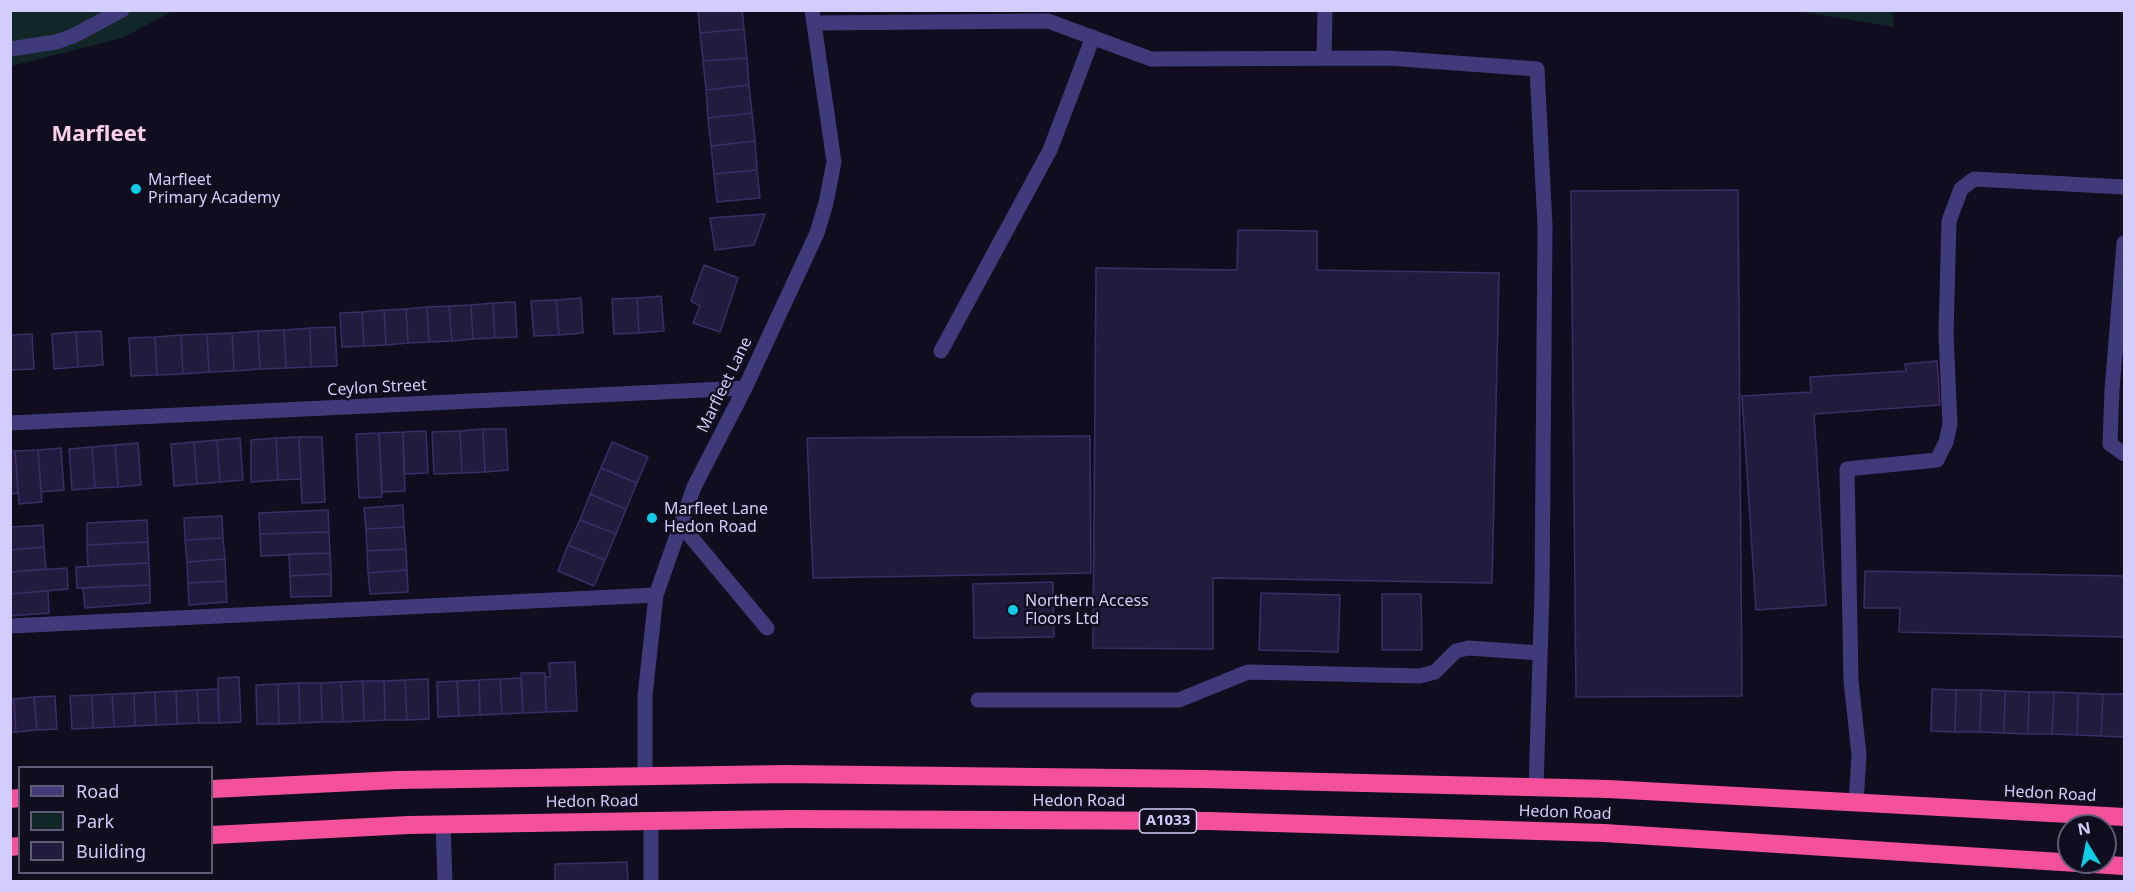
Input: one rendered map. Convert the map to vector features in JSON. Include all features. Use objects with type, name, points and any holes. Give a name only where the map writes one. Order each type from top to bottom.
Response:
[{"type":"highway","name":"Hedon Road","points":[[213,789],[397,780],[786,774],[1166,778],[1536,787],[2124,817]]},
{"type":"highway","name":"Hedon Road","points":[[213,835],[443,824],[651,821],[815,819],[1221,821],[1604,833],[2124,866]]},
{"type":"street","points":[[10,49],[56,42],[73,36],[122,10]]},
{"type":"street","points":[[1324,57],[1325,10]]},
{"type":"street","points":[[813,17],[1048,21],[1151,59],[1388,58],[1537,69],[1545,226],[1540,653],[1536,787]]},
{"type":"street","name":"Marfleet Lane","points":[[645,777],[645,696],[656,595],[694,487],[745,388],[817,233],[826,203],[834,162],[813,17]]},
{"type":"street","points":[[941,351],[1050,150],[1093,37]]},
{"type":"street","points":[[1856,803],[1859,755],[1851,681],[1847,469],[1937,460],[1946,442],[1950,424],[1946,334],[1949,221],[1961,189],[1974,179],[2124,187]]},
{"type":"street","points":[[2124,243],[2110,444],[2124,454]]},
{"type":"street","name":"Ceylon Street","points":[[10,423],[745,388]]},
{"type":"street","points":[[681,525],[767,628]]},
{"type":"street","points":[[10,626],[656,595]]},
{"type":"street","points":[[978,700],[1179,700],[1248,672],[1420,676],[1435,672],[1456,651],[1468,648],[1540,653]]},
{"type":"street","points":[[651,821],[651,882]]},
{"type":"street","points":[[443,824],[445,882]]},
{"type":"green space","points":[[10,11],[173,11],[122,38],[11,66]]},
{"type":"green space","points":[[1796,11],[1892,11],[1894,27]]},
{"type":"building","points":[[698,10],[742,10],[744,29],[700,33]]},
{"type":"building","points":[[744,29],[747,58],[703,61],[700,33]]},
{"type":"building","points":[[747,58],[749,85],[706,90],[703,61]]},
{"type":"building","points":[[749,85],[752,113],[708,118],[706,90]]},
{"type":"building","points":[[752,113],[755,141],[711,146],[708,118]]},
{"type":"building","points":[[755,141],[757,170],[714,174],[711,146]]},
{"type":"building","points":[[757,170],[760,198],[717,202],[714,174]]},
{"type":"building","points":[[1738,190],[1742,696],[1576,697],[1571,191]]},
{"type":"building","points":[[765,214],[754,245],[715,250],[710,218]]},
{"type":"building","points":[[1238,230],[1317,231],[1317,270],[1499,273],[1492,583],[1213,578],[1213,649],[1093,648],[1096,268],[1237,270]]},
{"type":"building","points":[[704,265],[738,278],[720,332],[693,323],[700,306],[691,301]]},
{"type":"building","points":[[661,296],[664,331],[639,333],[637,298]]},
{"type":"building","points":[[581,298],[583,333],[559,335],[556,300]]},
{"type":"building","points":[[637,298],[639,333],[614,334],[612,299]]},
{"type":"building","points":[[556,300],[559,335],[534,336],[531,301]]},
{"type":"building","points":[[515,302],[517,337],[495,338],[493,303]]},
{"type":"building","points":[[493,303],[495,338],[473,339],[471,305]]},
{"type":"building","points":[[471,305],[473,339],[452,341],[449,306]]},
{"type":"building","points":[[449,306],[452,341],[429,342],[427,307]]},
{"type":"building","points":[[427,307],[429,342],[408,343],[406,309]]},
{"type":"building","points":[[406,309],[408,343],[386,345],[384,310]]},
{"type":"building","points":[[384,310],[386,345],[364,346],[362,312]]},
{"type":"building","points":[[362,312],[364,346],[342,347],[340,313]]},
{"type":"building","points":[[335,327],[337,366],[311,367],[310,328]]},
{"type":"building","points":[[310,328],[311,367],[286,368],[284,330]]},
{"type":"building","points":[[284,330],[286,368],[260,369],[258,331]]},
{"type":"building","points":[[101,331],[103,365],[78,367],[76,332]]},
{"type":"building","points":[[258,331],[260,369],[234,371],[232,333]]},
{"type":"building","points":[[76,332],[78,367],[54,369],[52,334]]},
{"type":"building","points":[[232,333],[234,371],[209,372],[207,334]]},
{"type":"building","points":[[32,334],[34,369],[10,370],[10,335]]},
{"type":"building","points":[[207,334],[209,372],[183,374],[181,335]]},
{"type":"building","points":[[181,335],[183,374],[157,375],[155,337]]},
{"type":"building","points":[[155,337],[157,375],[131,376],[129,338]]},
{"type":"building","points":[[1937,361],[1940,405],[1814,414],[1826,605],[1756,610],[1742,396],[1811,392],[1810,377],[1906,371],[1905,364]]},
{"type":"building","points":[[483,429],[506,429],[508,470],[485,472]]},
{"type":"building","points":[[483,429],[485,472],[462,473],[460,431]]},
{"type":"building","points":[[426,431],[428,473],[404,474],[403,432]]},
{"type":"building","points":[[460,431],[462,473],[434,474],[432,432]]},
{"type":"building","points":[[403,432],[405,491],[382,492],[379,433]]},
{"type":"building","points":[[379,433],[382,497],[359,498],[356,434]]},
{"type":"building","points":[[1090,436],[1091,573],[813,578],[807,438]]},
{"type":"building","points":[[299,437],[301,479],[278,480],[276,438]]},
{"type":"building","points":[[299,437],[322,437],[325,502],[302,503]]},
{"type":"building","points":[[240,438],[243,480],[220,482],[217,440]]},
{"type":"building","points":[[276,438],[278,480],[251,482],[251,440]]},
{"type":"building","points":[[217,440],[220,482],[197,484],[194,442]]},
{"type":"building","points":[[194,442],[197,484],[174,486],[171,444]]},
{"type":"building","points":[[612,442],[648,457],[637,483],[601,468]]},
{"type":"building","points":[[138,443],[141,485],[118,487],[115,445]]},
{"type":"building","points":[[115,445],[118,487],[95,488],[92,447]]},
{"type":"building","points":[[92,447],[95,488],[72,490],[69,449]]},
{"type":"building","points":[[61,448],[64,490],[41,492],[38,450]]},
{"type":"building","points":[[38,450],[42,502],[19,504],[15,451]]},
{"type":"building","points":[[15,451],[18,493],[10,494],[10,452]]},
{"type":"building","points":[[601,468],[637,483],[626,509],[590,494]]},
{"type":"building","points":[[590,494],[626,509],[616,534],[580,520]]},
{"type":"building","points":[[403,505],[404,527],[366,529],[364,508]]},
{"type":"building","points":[[328,510],[329,532],[260,534],[259,513]]},
{"type":"building","points":[[222,516],[223,538],[185,540],[184,518]]},
{"type":"building","points":[[147,520],[148,542],[87,545],[87,523]]},
{"type":"building","points":[[580,520],[616,534],[605,560],[568,545]]},
{"type":"building","points":[[43,525],[44,547],[10,550],[10,527]]},
{"type":"building","points":[[404,527],[406,549],[367,551],[366,529]]},
{"type":"building","points":[[329,532],[330,553],[261,556],[260,534]]},
{"type":"building","points":[[223,538],[225,559],[187,562],[185,540]]},
{"type":"building","points":[[148,542],[149,563],[88,566],[87,545]]},
{"type":"building","points":[[568,545],[605,560],[594,586],[558,571]]},
{"type":"building","points":[[44,547],[46,569],[10,572],[10,550]]},
{"type":"building","points":[[406,549],[407,570],[368,573],[367,551]]},
{"type":"building","points":[[330,553],[331,574],[290,576],[289,554]]},
{"type":"building","points":[[225,559],[226,581],[188,583],[187,562]]},
{"type":"building","points":[[149,563],[150,585],[77,588],[76,567]]},
{"type":"building","points":[[67,568],[68,589],[10,594],[10,572]]},
{"type":"building","points":[[407,570],[408,592],[370,594],[368,573]]},
{"type":"building","points":[[1865,571],[2124,576],[2124,637],[1899,632],[1900,608],[1864,608]]},
{"type":"building","points":[[331,574],[331,596],[291,597],[290,576]]},
{"type":"building","points":[[226,581],[227,602],[189,605],[188,583]]},
{"type":"building","name":"Northern Access Floors Ltd","points":[[1053,582],[1054,637],[974,638],[973,584]]},
{"type":"building","points":[[150,585],[150,603],[85,608],[83,588]]},
{"type":"building","points":[[48,591],[49,613],[10,616],[10,594]]},
{"type":"building","points":[[1261,593],[1340,595],[1338,652],[1259,650]]},
{"type":"building","points":[[1382,594],[1421,594],[1422,650],[1382,650]]},
{"type":"building","points":[[575,662],[577,711],[546,712],[545,677],[550,677],[549,663]]},
{"type":"building","points":[[521,673],[545,673],[546,712],[523,713]]},
{"type":"building","points":[[239,677],[241,722],[219,723],[218,678]]},
{"type":"building","points":[[521,678],[523,713],[502,714],[500,679]]},
{"type":"building","points":[[428,679],[429,719],[407,720],[405,680]]},
{"type":"building","points":[[500,679],[502,714],[480,715],[479,680]]},
{"type":"building","points":[[405,680],[407,720],[385,720],[384,681]]},
{"type":"building","points":[[479,680],[480,715],[459,716],[457,681]]},
{"type":"building","points":[[363,681],[384,681],[385,720],[364,721]]},
{"type":"building","points":[[363,681],[364,721],[343,722],[341,682]]},
{"type":"building","points":[[457,681],[459,716],[438,717],[437,682]]},
{"type":"building","points":[[341,682],[343,722],[322,722],[321,683]]},
{"type":"building","points":[[299,683],[321,683],[322,722],[300,723]]},
{"type":"building","points":[[299,683],[300,723],[279,724],[278,684]]},
{"type":"building","points":[[278,684],[279,724],[257,724],[256,685]]},
{"type":"building","points":[[218,689],[219,723],[199,723],[197,690]]},
{"type":"building","points":[[1932,689],[1956,690],[1955,732],[1931,731]]},
{"type":"building","points":[[197,690],[199,723],[177,724],[176,691]]},
{"type":"building","points":[[1956,690],[1981,690],[1980,732],[1955,732]]},
{"type":"building","points":[[1981,690],[2005,691],[2004,733],[1980,732]]},
{"type":"building","points":[[176,691],[177,724],[156,725],[155,692]]},
{"type":"building","points":[[2005,691],[2029,692],[2028,734],[2004,733]]},
{"type":"building","points":[[155,692],[156,725],[135,726],[134,693]]},
{"type":"building","points":[[2029,692],[2054,692],[2052,734],[2028,734]]},
{"type":"building","points":[[2054,692],[2078,693],[2077,735],[2052,734]]},
{"type":"building","points":[[134,693],[135,726],[114,727],[112,694]]},
{"type":"building","points":[[2078,693],[2103,694],[2101,736],[2077,735]]},
{"type":"building","points":[[112,694],[114,727],[93,728],[92,695]]},
{"type":"building","points":[[2103,694],[2124,694],[2124,737],[2101,736]]},
{"type":"building","points":[[92,695],[93,728],[72,729],[70,696]]},
{"type":"building","points":[[55,696],[57,729],[37,730],[34,697]]},
{"type":"building","points":[[34,697],[37,730],[16,732],[14,699]]},
{"type":"building","points":[[10,699],[14,699],[16,732],[10,732]]},
{"type":"building","points":[[627,862],[628,882],[555,882],[555,864]]},
{"type":"place","name":"Marfleet Primary Academy","points":[[136,189]]},
{"type":"place","name":"Marfleet Lane Hedon Road","points":[[652,518]]},
{"type":"place","name":"Northern Access Floors Ltd","points":[[1013,610]]},
{"type":"district","name":"Marfleet","points":[[99,135]]}]
